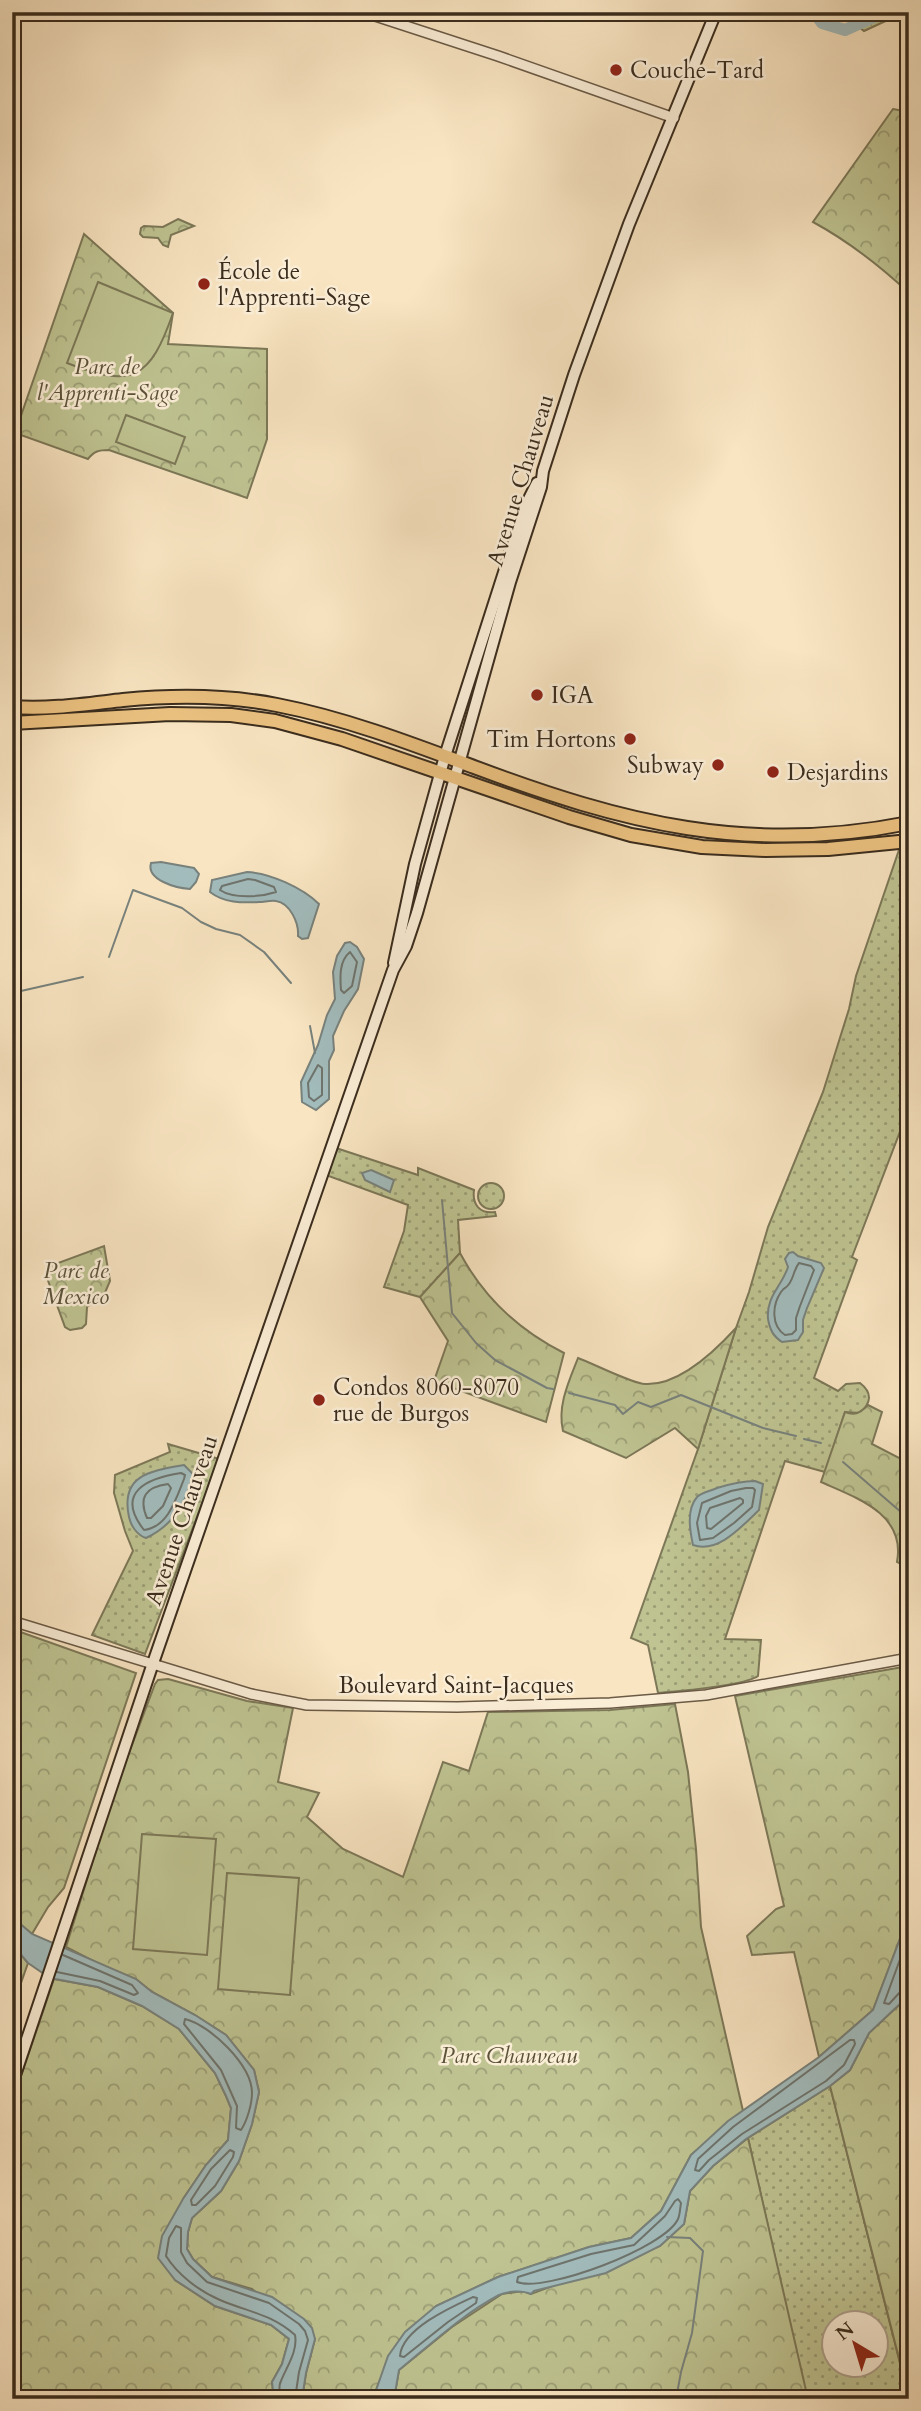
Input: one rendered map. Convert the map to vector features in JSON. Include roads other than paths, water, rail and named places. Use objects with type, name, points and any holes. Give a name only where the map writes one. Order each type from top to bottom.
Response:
[{"type":"highway","points":[[12,707],[166,697],[230,698],[277,705],[336,719],[592,808],[660,825],[704,832],[814,836],[909,822]]},
{"type":"highway","points":[[12,723],[150,714],[275,720],[314,730],[569,817],[631,835],[702,847],[765,850],[828,849],[909,841]]},
{"type":"main road","name":"Avenue Chauveau","points":[[393,970],[415,864],[440,772],[525,508],[543,471],[605,289],[716,12]]},
{"type":"main road","name":"Avenue Chauveau","points":[[12,2084],[152,1666],[393,970],[406,946],[417,914],[459,761],[541,487],[543,471]]},
{"type":"street","points":[[363,12],[674,118]]},
{"type":"street","name":"Boulevard Saint-Jacques","points":[[12,1621],[152,1666],[248,1693],[307,1705],[457,1707],[610,1703],[706,1695],[909,1658]]},
{"type":"water","points":[[161,862],[194,868],[199,874],[196,882],[190,889],[163,882],[151,869],[151,863]]},
{"type":"water","points":[[247,872],[286,882],[319,904],[308,938],[302,939],[298,936],[293,914],[281,903],[233,902],[210,892],[212,880]]},
{"type":"water","points":[[350,942],[357,947],[364,959],[358,989],[333,1036],[334,1050],[329,1061],[329,1099],[316,1110],[302,1102],[301,1082],[335,999],[333,972],[337,956],[345,943]]},
{"type":"water","points":[[371,1170],[394,1180],[390,1192],[365,1180],[362,1173]]},
{"type":"water","points":[[793,1252],[821,1263],[824,1268],[803,1320],[803,1332],[798,1340],[782,1342],[771,1330],[768,1311],[772,1297],[788,1267],[785,1259]]},
{"type":"water","points":[[184,1465],[193,1474],[187,1494],[177,1512],[155,1533],[143,1537],[135,1530],[129,1517],[127,1503],[133,1484],[149,1473]]},
{"type":"water","points":[[755,1481],[763,1484],[759,1510],[720,1542],[702,1547],[693,1545],[690,1514],[697,1497],[726,1485]]},
{"type":"water","points":[[909,1915],[909,1991],[903,2001],[869,2033],[850,2070],[830,2086],[746,2139],[713,2166],[690,2191],[684,2224],[660,2246],[606,2273],[531,2294],[515,2292],[499,2295],[460,2320],[399,2370],[394,2399],[373,2399],[388,2356],[405,2332],[436,2306],[498,2277],[589,2247],[631,2238],[661,2211],[691,2155],[728,2121],[819,2057],[873,2010]]},
{"type":"water","points":[[12,1917],[32,1934],[136,1979],[152,1992],[195,2015],[226,2035],[254,2070],[259,2092],[252,2124],[239,2161],[221,2191],[192,2218],[187,2249],[193,2259],[212,2277],[272,2297],[304,2319],[312,2328],[315,2339],[302,2399],[274,2399],[272,2382],[282,2364],[289,2339],[271,2325],[215,2306],[175,2280],[158,2258],[162,2236],[183,2199],[206,2165],[228,2140],[231,2108],[215,2073],[179,2029],[142,2006],[98,1987],[50,1978],[28,1963],[12,1944]]},
{"type":"waterway","points":[[814,12],[822,23],[845,30],[885,12]]},
{"type":"waterway","points":[[109,957],[133,890],[182,908],[216,929],[240,935],[264,952],[291,983]]},
{"type":"waterway","points":[[12,993],[83,977]]},
{"type":"waterway","points":[[310,1026],[315,1053]]},
{"type":"waterway","points":[[442,1200],[452,1313],[476,1343],[495,1360],[553,1389]]},
{"type":"waterway","points":[[569,1393],[615,1405],[623,1414],[638,1402],[651,1407],[681,1395],[763,1428],[796,1436]]},
{"type":"waterway","points":[[804,1439],[821,1443]]},
{"type":"waterway","points":[[843,1462],[909,1519]]},
{"type":"waterway","points":[[667,2237],[690,2238],[703,2251],[692,2333],[676,2399]]},
{"type":"place","name":"Couche-Tard","points":[[616,70]]},
{"type":"place","name":"École de l'Apprenti-Sage","points":[[204,284]]},
{"type":"place","name":"IGA","points":[[537,695]]},
{"type":"place","name":"Tim Hortons","points":[[630,739]]},
{"type":"place","name":"Subway","points":[[718,765]]},
{"type":"place","name":"Desjardins","points":[[773,772]]},
{"type":"place","name":"Condos 8060-8070 rue de Burgos","points":[[319,1400]]},
{"type":"park label","name":"Parc de l'Apprenti-Sage","points":[[107,379]]},
{"type":"park label","name":"Parc de Mexico","points":[[76,1283]]},
{"type":"park label","name":"Parc Chauveau","points":[[509,2055]]}]
